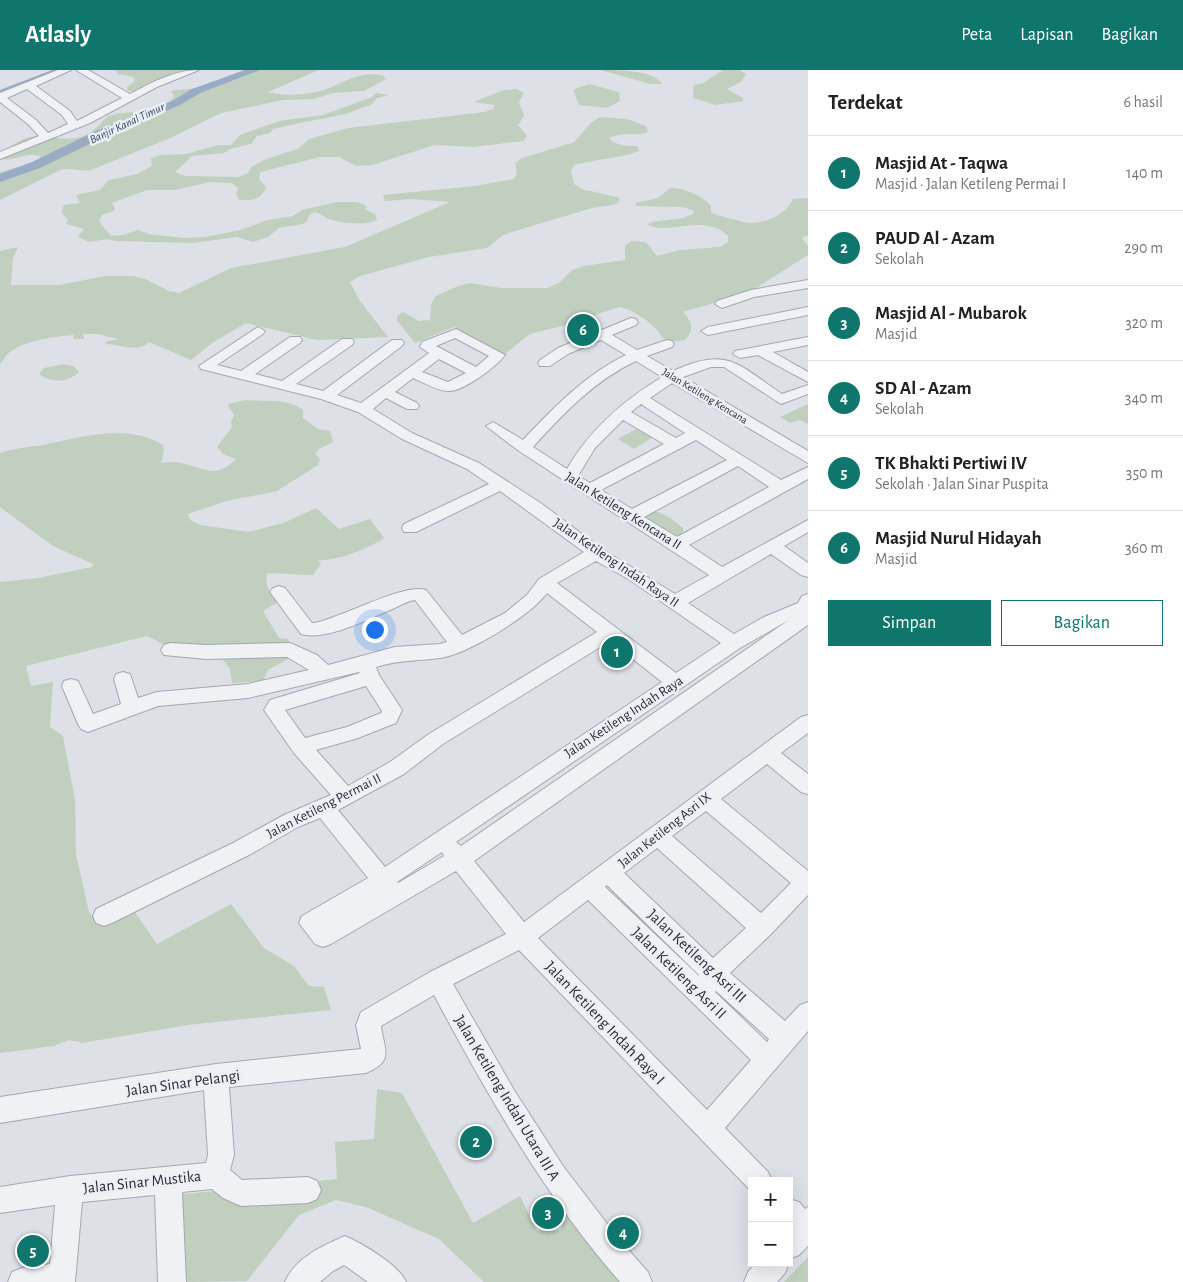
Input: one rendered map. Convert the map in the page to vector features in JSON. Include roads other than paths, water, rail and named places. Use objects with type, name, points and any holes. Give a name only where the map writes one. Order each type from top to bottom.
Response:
[{"type":"street","points":[[2,92],[45,70]]},
{"type":"street","points":[[2,92],[28,86],[66,70]]},
{"type":"street","points":[[81,70],[128,97]]},
{"type":"street","points":[[0,156],[74,125],[128,97],[191,70]]},
{"type":"street","points":[[28,86],[66,113],[74,125]]},
{"type":"street","points":[[2,92],[45,136]]},
{"type":"street","points":[[722,304],[751,294],[808,284]]},
{"type":"street","points":[[708,331],[808,312]]},
{"type":"street","points":[[545,363],[563,352],[631,322]]},
{"type":"street","points":[[258,331],[206,364],[326,396],[363,409],[438,353]]},
{"type":"street","points":[[412,373],[449,387],[477,373],[498,354],[456,333],[427,345],[438,353],[477,373]]},
{"type":"street","name":"Jalan Ketileng Kencana","points":[[601,334],[808,458]]},
{"type":"street","points":[[244,375],[295,340]]},
{"type":"street","points":[[284,385],[347,342]]},
{"type":"street","points":[[740,354],[758,349],[806,343]]},
{"type":"street","points":[[326,396],[397,344]]},
{"type":"street","points":[[524,448],[550,418],[581,392],[637,355],[668,344]]},
{"type":"street","points":[[758,349],[808,378]]},
{"type":"street","points":[[570,478],[590,444],[639,397],[672,377],[699,365],[717,361],[738,368],[749,379],[781,400],[808,389]]},
{"type":"street","points":[[385,392],[412,406]]},
{"type":"street","points":[[639,397],[781,487]]},
{"type":"street","name":"Jalan Ketileng Indah Raya II","points":[[363,409],[407,436],[473,466],[502,484],[596,553],[675,602],[734,643]]},
{"type":"street","points":[[622,413],[675,444]]},
{"type":"street","name":"Jalan Ketileng Kencana II","points":[[493,426],[570,478],[677,544],[722,576]]},
{"type":"street","points":[[590,490],[697,433]]},
{"type":"street","points":[[631,517],[738,460]]},
{"type":"street","points":[[677,544],[808,472]]},
{"type":"street","points":[[410,528],[502,484]]},
{"type":"street","points":[[675,602],[807,527]]},
{"type":"street","points":[[772,546],[807,571]]},
{"type":"street","points":[[346,797],[301,746],[274,710],[277,704],[320,694],[395,654],[442,651],[459,644],[511,617],[533,599],[546,583],[596,553]]},
{"type":"street","points":[[546,583],[677,683]]},
{"type":"street","points":[[279,592],[308,629],[313,631],[408,595],[420,594],[459,644]]},
{"type":"street","name":"Jalan Ketileng Indah Raya","points":[[389,887],[442,840],[734,643],[770,621],[807,608]]},
{"type":"street","name":"Jalan Ketileng Indah Raya","points":[[389,887],[459,859],[807,608]]},
{"type":"street","name":"Jalan Ketileng Permai II","points":[[104,916],[241,849],[291,821],[346,797],[397,768],[436,739],[611,632]]},
{"type":"street","points":[[170,650],[206,652],[290,650],[310,660],[325,673]]},
{"type":"street","points":[[71,686],[88,724],[157,699],[248,691],[325,673],[368,670]]},
{"type":"street","points":[[301,746],[351,733],[388,718],[392,710],[368,670]]},
{"type":"street","points":[[123,679],[132,709]]},
{"type":"street","name":"Jalan Ketileng Asri IX","points":[[522,937],[610,874],[705,798],[768,754],[808,722]]},
{"type":"street","points":[[768,754],[808,786]]},
{"type":"street","points":[[701,993],[713,973],[807,883],[705,798]]},
{"type":"street","points":[[324,808],[389,887]]},
{"type":"street","points":[[659,836],[762,928]]},
{"type":"street","points":[[442,840],[459,859]]},
{"type":"street","name":"Jalan Ketileng Indah Raya I","points":[[459,859],[522,937],[755,1177]]},
{"type":"street","name":"Jalan Ketileng Asri III","points":[[610,874],[713,973],[786,1038]]},
{"type":"street","name":"Jalan Ketileng Asri II","points":[[590,887],[768,1059]]},
{"type":"street","points":[[438,980],[522,937]]},
{"type":"street","name":"Jalan Sinar Pelangi","points":[[0,1110],[216,1076],[366,1061],[373,1057],[375,1050],[368,1026],[369,1020],[438,980]]},
{"type":"street","name":"Jalan Ketileng Indah Utara III A","points":[[438,980],[516,1116],[566,1196],[638,1282]]},
{"type":"street","points":[[708,1128],[808,1013]]},
{"type":"street","name":"Jalan Sinar Mustika","points":[[0,1200],[70,1189],[120,1186],[216,1175],[220,1155],[216,1076]]},
{"type":"street","points":[[216,1175],[232,1190],[241,1193],[308,1190]]},
{"type":"street","points":[[168,1180],[172,1282]]},
{"type":"street","points":[[22,1282],[60,1279],[65,1258],[70,1189]]},
{"type":"street","points":[[299,1282],[323,1261],[345,1250],[392,1282]]},
{"type":"street","points":[[758,1282],[771,1267]]},
{"type":"waterway","points":[[0,91],[55,70]]},
{"type":"waterway","name":"Banjir Kanal Timur","points":[[0,178],[36,165],[100,134],[176,103],[196,91],[255,70]]},
{"type":"place","name":"Masjid Nurul Hidayah","points":[[583,330]]},
{"type":"place","name":"Masjid At - Taqwa","points":[[617,652]]},
{"type":"place","name":"PAUD Al - Azam","points":[[476,1142]]},
{"type":"place","name":"Masjid Al - Mubarok","points":[[548,1213]]},
{"type":"place","name":"SD Al - Azam","points":[[623,1233]]},
{"type":"place","name":"TK Bhakti Pertiwi IV","points":[[33,1251]]}]
